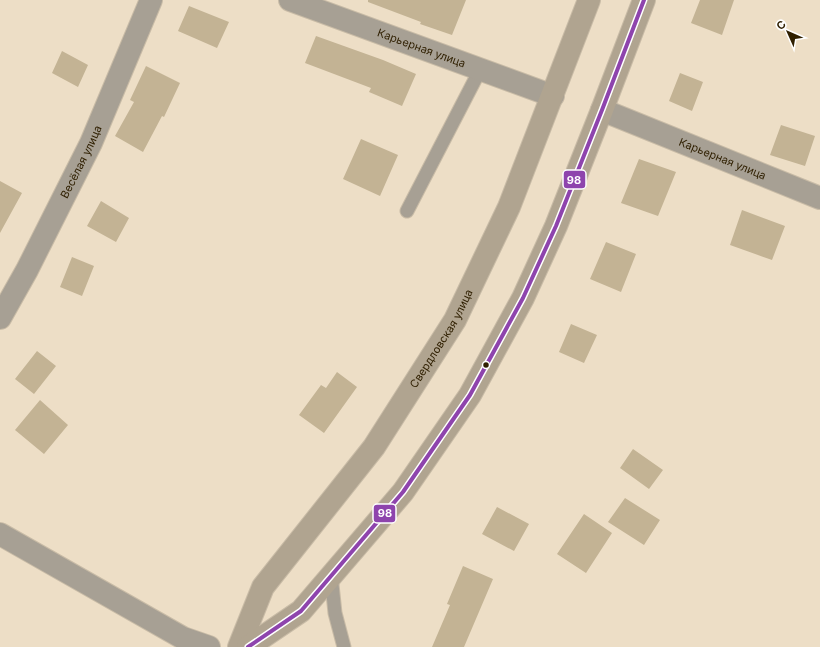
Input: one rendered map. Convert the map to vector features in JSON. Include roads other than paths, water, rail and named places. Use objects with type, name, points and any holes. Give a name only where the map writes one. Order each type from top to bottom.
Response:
[{"type":"highway","name":"Свердловская улица","points":[[239,647],[263,586],[374,448],[455,320],[509,207],[589,0]]},
{"type":"highway","points":[[248,647],[301,611],[403,492],[470,395],[523,298],[556,226],[644,0]]},
{"type":"street","name":"Весёлая улица","points":[[0,318],[27,270],[91,143],[151,0]]},
{"type":"street","name":"Карьерная улица","points":[[290,0],[553,96]]},
{"type":"street","name":"Карьерная улица","points":[[602,110],[820,198]]},
{"type":"street","points":[[0,534],[183,638],[209,647]]},
{"type":"lane","points":[[407,212],[480,70]]},
{"type":"lane","points":[[331,575],[335,613],[344,647]]}]
